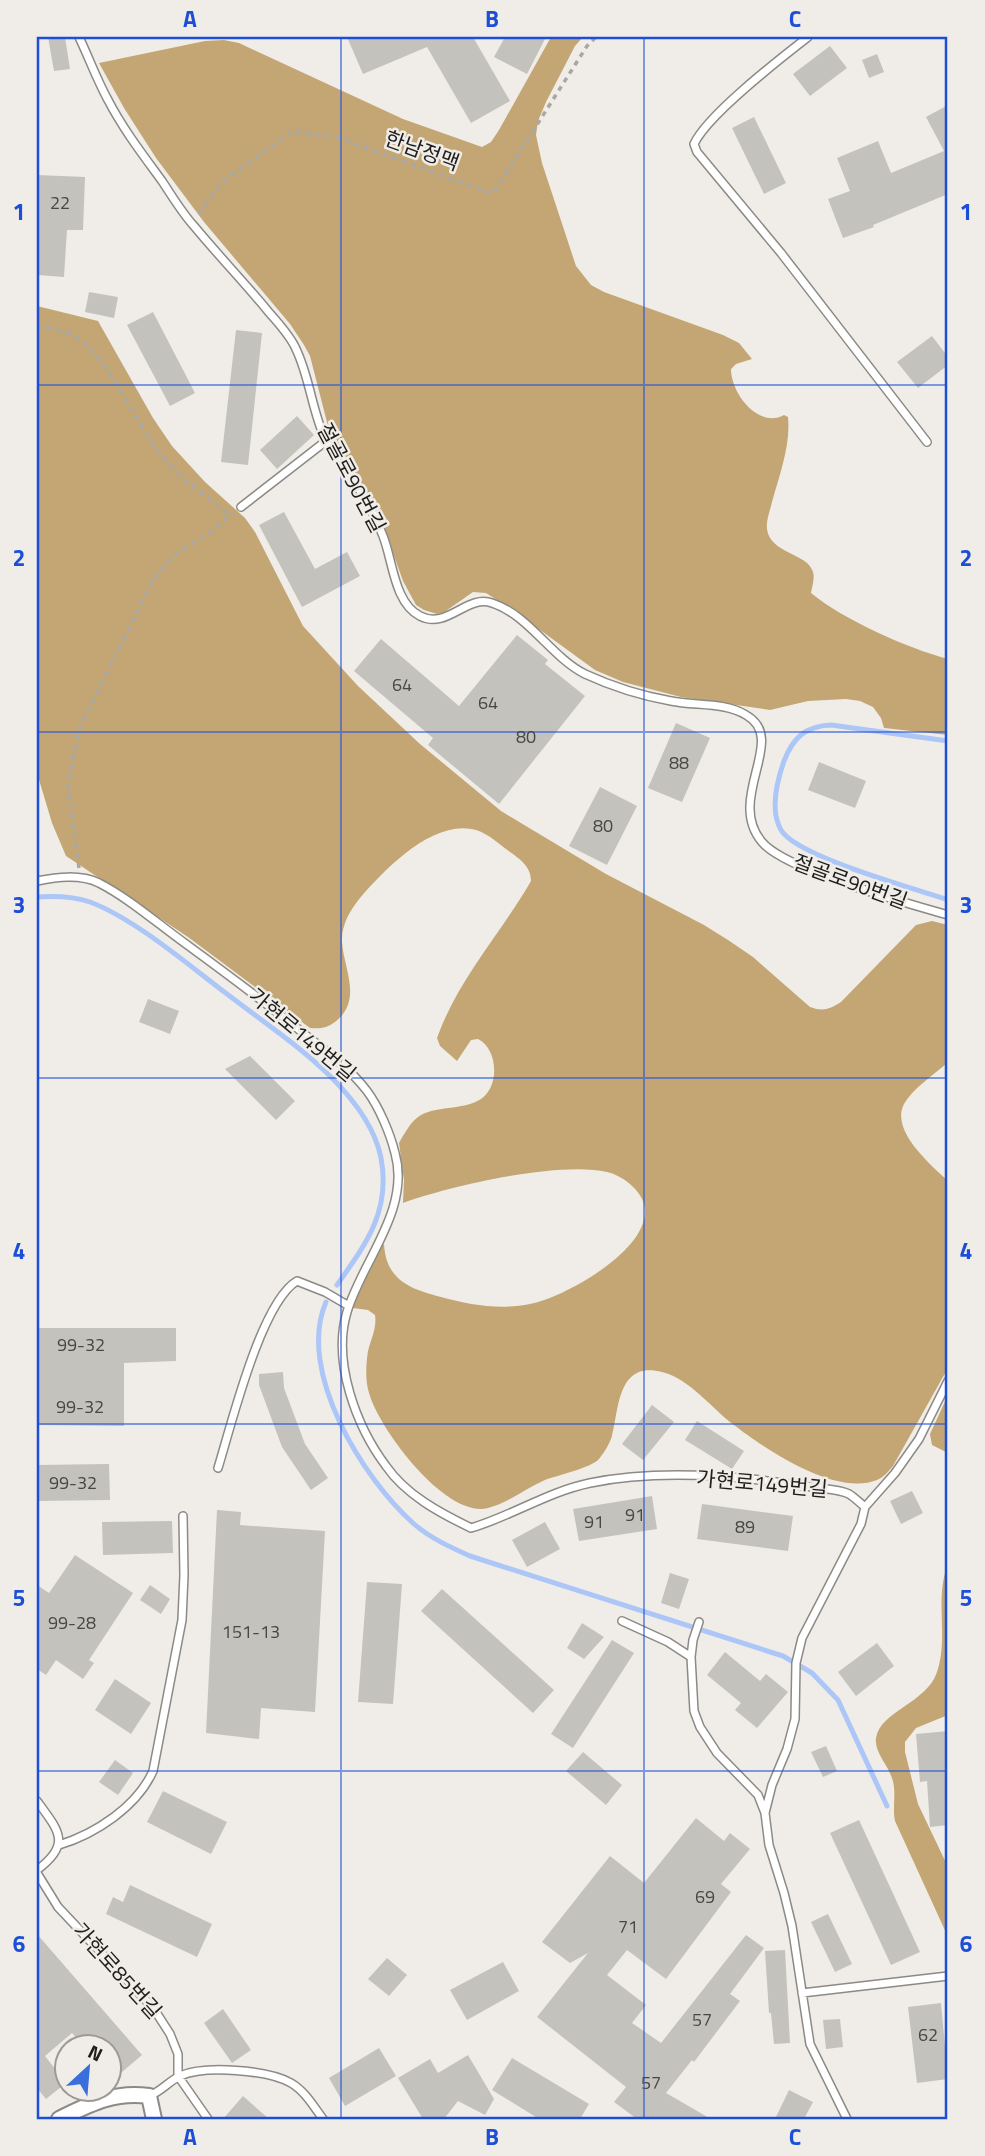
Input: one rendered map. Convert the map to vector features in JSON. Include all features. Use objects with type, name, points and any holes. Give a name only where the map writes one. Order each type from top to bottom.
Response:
[{"type":"street","points":[[59,2119],[117,2094],[149,2096],[154,2119]]},
{"type":"lane","name":"절골로90번길","points":[[79,37],[108,100],[192,225],[295,344],[326,441],[369,505],[384,538],[397,584],[407,605],[418,615],[432,620],[448,617],[481,601],[494,603],[516,617],[580,671],[593,677],[670,701],[729,709],[745,714],[758,724],[763,734],[749,799],[749,813],[754,830],[764,845],[783,858],[814,871],[948,915]]},
{"type":"lane","points":[[808,37],[753,82],[717,116],[694,144],[697,152],[796,273],[927,442]]},
{"type":"lane","points":[[241,507],[326,441]]},
{"type":"lane","points":[[37,881],[80,877]]},
{"type":"lane","name":"가현로149번길","points":[[80,877],[99,883],[256,997],[339,1061],[368,1092],[396,1156],[397,1191],[388,1223],[349,1306],[341,1342],[344,1376],[364,1429],[386,1468],[412,1492],[440,1513],[471,1528],[494,1521],[542,1497],[589,1483],[632,1478],[692,1477],[780,1482],[848,1493],[865,1507]]},
{"type":"lane","points":[[218,1468],[259,1342],[286,1287],[297,1281],[307,1283],[349,1306]]},
{"type":"lane","points":[[765,1813],[795,1719],[796,1663],[802,1638],[861,1524],[865,1507],[895,1473],[919,1439],[948,1381]]},
{"type":"lane","points":[[37,1801],[58,1836],[59,1845],[76,1840],[104,1824],[140,1792],[153,1771],[182,1620],[183,1516]]},
{"type":"lane","points":[[622,1621],[668,1642],[691,1657]]},
{"type":"lane","points":[[699,1622],[691,1657],[694,1711],[700,1727],[717,1753],[758,1795],[765,1813],[769,1845],[784,1893],[810,2043],[847,2119]]},
{"type":"lane","name":"가현로85번길","points":[[59,1845],[55,1855],[37,1871],[58,1907],[154,2009],[170,2034],[178,2054],[178,2077]]},
{"type":"lane","points":[[803,1993],[948,1976]]},
{"type":"lane","points":[[149,2096],[161,2091],[178,2077],[199,2070],[271,2076],[293,2084],[302,2091],[323,2119]]},
{"type":"lane","points":[[178,2077],[208,2119]]},
{"type":"path","name":"한남정맥","points":[[192,225],[220,183],[292,131],[340,138],[493,194],[587,46],[596,37]]},
{"type":"path","points":[[37,325],[75,337],[91,349],[103,362],[149,439],[165,459],[230,516]]},
{"type":"path","points":[[80,877],[68,788],[79,729],[153,580],[174,555],[241,507]]},
{"type":"shaded area","points":[[551,37],[583,37],[575,46],[546,102],[538,121],[536,135],[542,163],[576,266],[591,285],[604,292],[723,335],[739,343],[752,359],[736,364],[731,369],[741,398],[756,413],[765,417],[788,417],[786,449],[767,522],[770,537],[775,544],[810,566],[814,577],[811,593],[825,603],[876,632],[948,659],[948,735],[884,728],[873,707],[860,701],[808,701],[770,710],[681,697],[623,682],[595,670],[486,593],[473,592],[443,613],[437,614],[416,605],[403,581],[378,511],[329,430],[310,356],[304,345],[156,158],[99,63],[205,41],[224,40],[239,43],[403,119],[482,147],[491,142],[499,130]]},
{"type":"shaded area","points":[[37,306],[98,321],[172,446],[205,482],[245,518],[255,532],[303,626],[358,686],[420,744],[501,811],[606,874],[728,940],[753,957],[815,1009],[826,1009],[841,1002],[916,925],[932,921],[948,925],[948,1062],[913,1093],[904,1104],[901,1114],[907,1136],[914,1147],[948,1181],[948,1368],[893,1466],[882,1477],[860,1484],[842,1482],[802,1468],[747,1435],[682,1381],[662,1372],[647,1370],[636,1373],[628,1380],[619,1401],[611,1439],[599,1459],[582,1468],[545,1480],[495,1506],[471,1508],[453,1500],[416,1468],[400,1448],[375,1409],[368,1388],[367,1361],[375,1315],[368,1310],[353,1308],[364,1274],[384,1244],[389,1266],[395,1274],[419,1290],[485,1306],[530,1304],[564,1292],[606,1267],[624,1251],[637,1235],[644,1218],[643,1201],[633,1187],[618,1176],[586,1169],[533,1172],[504,1177],[448,1189],[403,1203],[404,1180],[399,1143],[410,1125],[425,1113],[474,1103],[481,1099],[487,1093],[494,1077],[490,1051],[478,1039],[471,1040],[457,1061],[440,1046],[437,1038],[456,997],[531,881],[523,862],[486,835],[463,828],[429,838],[398,860],[360,898],[347,918],[342,936],[350,984],[348,1004],[335,1022],[317,1028],[310,1028],[188,937],[66,856],[52,823],[37,773]]},
{"type":"shaded area","points":[[948,1395],[948,1453],[932,1445],[930,1434]]},
{"type":"shaded area","points":[[948,1564],[948,1715],[916,1728],[905,1742],[905,1752],[918,1804],[948,1867],[948,1937],[895,1821],[893,1783],[879,1753],[876,1738],[886,1721],[924,1692],[937,1672],[942,1645],[942,1591]]},
{"type":"building","points":[[48,37],[65,37],[70,69],[54,71]]},
{"type":"building","points":[[347,37],[473,37],[510,101],[471,123],[427,47],[363,74]]},
{"type":"building","points":[[505,37],[546,37],[527,74],[494,57]]},
{"type":"building","points":[[830,46],[847,68],[810,96],[793,74]]},
{"type":"building","points":[[877,54],[884,72],[869,78],[862,60]]},
{"type":"building","points":[[948,105],[948,194],[843,238],[828,199],[850,191],[837,158],[878,141],[891,173],[944,151],[926,117]]},
{"type":"building","points":[[754,117],[786,183],[764,194],[732,128]]},
{"type":"building","points":[[37,175],[85,177],[83,230],[67,230],[64,277],[37,275]]},
{"type":"building","points":[[89,292],[118,297],[114,318],[85,312]]},
{"type":"building","points":[[153,312],[195,393],[170,406],[127,325]]},
{"type":"building","points":[[236,330],[262,333],[248,465],[221,462]]},
{"type":"building","points":[[932,336],[948,357],[948,365],[918,388],[897,362]]},
{"type":"building","points":[[297,416],[314,435],[277,469],[260,450]]},
{"type":"building","points":[[284,512],[315,569],[347,552],[360,576],[302,607],[259,525]]},
{"type":"building","points":[[517,635],[548,660],[545,664],[585,696],[499,804],[428,745],[433,738],[354,671],[381,639],[459,706]]},
{"type":"building","points":[[676,723],[710,738],[682,802],[648,788]]},
{"type":"building","points":[[819,762],[866,781],[855,808],[808,790]]},
{"type":"building","points":[[600,787],[637,806],[607,865],[569,846]]},
{"type":"building","points":[[148,999],[179,1011],[170,1034],[139,1022]]},
{"type":"building","points":[[250,1056],[295,1101],[276,1120],[225,1069]]},
{"type":"building","points":[[37,1328],[176,1328],[176,1361],[124,1363],[124,1426],[37,1425]]},
{"type":"building","points":[[283,1372],[284,1388],[305,1444],[328,1478],[311,1490],[282,1447],[259,1385],[259,1374]]},
{"type":"building","points":[[652,1405],[674,1422],[643,1460],[622,1444]]},
{"type":"building","points":[[697,1421],[744,1451],[732,1469],[685,1440]]},
{"type":"building","points":[[109,1464],[110,1500],[37,1501],[37,1465]]},
{"type":"building","points":[[912,1491],[923,1513],[901,1524],[890,1501]]},
{"type":"building","points":[[652,1496],[657,1529],[579,1541],[573,1509]]},
{"type":"building","points":[[702,1504],[793,1516],[788,1551],[697,1539]]},
{"type":"building","points":[[217,1510],[241,1512],[240,1525],[325,1531],[315,1712],[261,1708],[259,1739],[206,1733]]},
{"type":"building","points":[[172,1521],[173,1553],[103,1555],[102,1522]]},
{"type":"building","points":[[545,1522],[560,1549],[527,1567],[512,1540]]},
{"type":"building","points":[[75,1555],[133,1593],[89,1660],[94,1663],[83,1679],[56,1660],[46,1675],[37,1669],[37,1585],[49,1593]]},
{"type":"building","points":[[670,1573],[689,1579],[679,1609],[661,1603]]},
{"type":"building","points":[[367,1582],[402,1584],[393,1704],[358,1702]]},
{"type":"building","points":[[150,1585],[170,1599],[161,1614],[140,1600]]},
{"type":"building","points":[[442,1589],[554,1690],[533,1713],[421,1611]]},
{"type":"building","points":[[582,1623],[604,1637],[584,1659],[567,1648]]},
{"type":"building","points":[[612,1640],[634,1653],[573,1748],[551,1734]]},
{"type":"building","points":[[877,1643],[894,1666],[856,1696],[838,1672]]},
{"type":"building","points":[[725,1652],[760,1681],[766,1674],[788,1692],[757,1728],[735,1710],[741,1703],[707,1675]]},
{"type":"building","points":[[115,1679],[151,1703],[131,1734],[95,1710]]},
{"type":"building","points":[[948,1731],[948,1825],[930,1827],[927,1781],[920,1782],[916,1734]]},
{"type":"building","points":[[826,1746],[837,1771],[823,1777],[811,1752]]},
{"type":"building","points":[[583,1752],[622,1785],[606,1805],[566,1771]]},
{"type":"building","points":[[115,1760],[133,1773],[118,1795],[99,1782]]},
{"type":"building","points":[[163,1791],[227,1822],[211,1854],[147,1822]]},
{"type":"building","points":[[696,1818],[724,1841],[730,1833],[750,1849],[721,1884],[731,1892],[666,1979],[627,1950],[607,1975],[646,2005],[632,2023],[661,2043],[746,1935],[764,1948],[730,1994],[740,2001],[694,2062],[692,2060],[666,2093],[711,2119],[637,2119],[614,2102],[626,2087],[537,2017],[588,1953],[570,1963],[542,1942],[610,1856],[644,1883]]},
{"type":"building","points":[[859,1820],[920,1952],[891,1965],[830,1833]]},
{"type":"building","points":[[130,1885],[212,1924],[197,1957],[106,1914],[113,1897],[123,1902]]},
{"type":"building","points":[[828,1914],[852,1964],[835,1972],[811,1922]]},
{"type":"building","points":[[37,1934],[142,2055],[122,2072],[122,2034],[52,2034],[52,2050],[45,2056],[52,2065],[52,2094],[46,2099],[37,2088]]},
{"type":"building","points":[[785,1950],[790,2043],[774,2044],[765,1951]]},
{"type":"building","points":[[387,1958],[407,1975],[389,1996],[368,1979]]},
{"type":"building","points":[[503,1962],[519,1991],[467,2020],[450,1990]]},
{"type":"building","points":[[941,2003],[948,2079],[917,2083],[908,2007]]},
{"type":"building","points":[[223,2009],[251,2050],[232,2063],[204,2023]]},
{"type":"building","points":[[840,2019],[843,2047],[826,2049],[823,2020]]},
{"type":"building","points":[[379,2048],[396,2076],[345,2106],[329,2078]]},
{"type":"building","points":[[468,2055],[494,2099],[485,2115],[458,2101],[444,2119],[423,2119],[398,2078],[430,2059],[438,2073]]},
{"type":"building","points":[[512,2058],[589,2104],[580,2119],[539,2119],[492,2090]]},
{"type":"building","points":[[789,2090],[813,2102],[804,2119],[775,2119]]},
{"type":"building","points":[[243,2096],[269,2119],[223,2119]]},
{"type":"waterway","points":[[948,741],[831,725],[814,728],[801,735],[788,753],[779,778],[775,805],[781,830],[809,851],[858,871],[948,900]]},
{"type":"waterway","points":[[37,897],[64,897],[90,902],[125,919],[307,1055],[355,1104],[374,1135],[378,1147],[383,1177],[382,1194],[374,1226],[337,1285]]},
{"type":"waterway","points":[[326,1302],[319,1330],[320,1359],[327,1391],[356,1452],[394,1504],[414,1524],[433,1538],[470,1556],[783,1656],[812,1673],[838,1700],[887,1806]]}]
